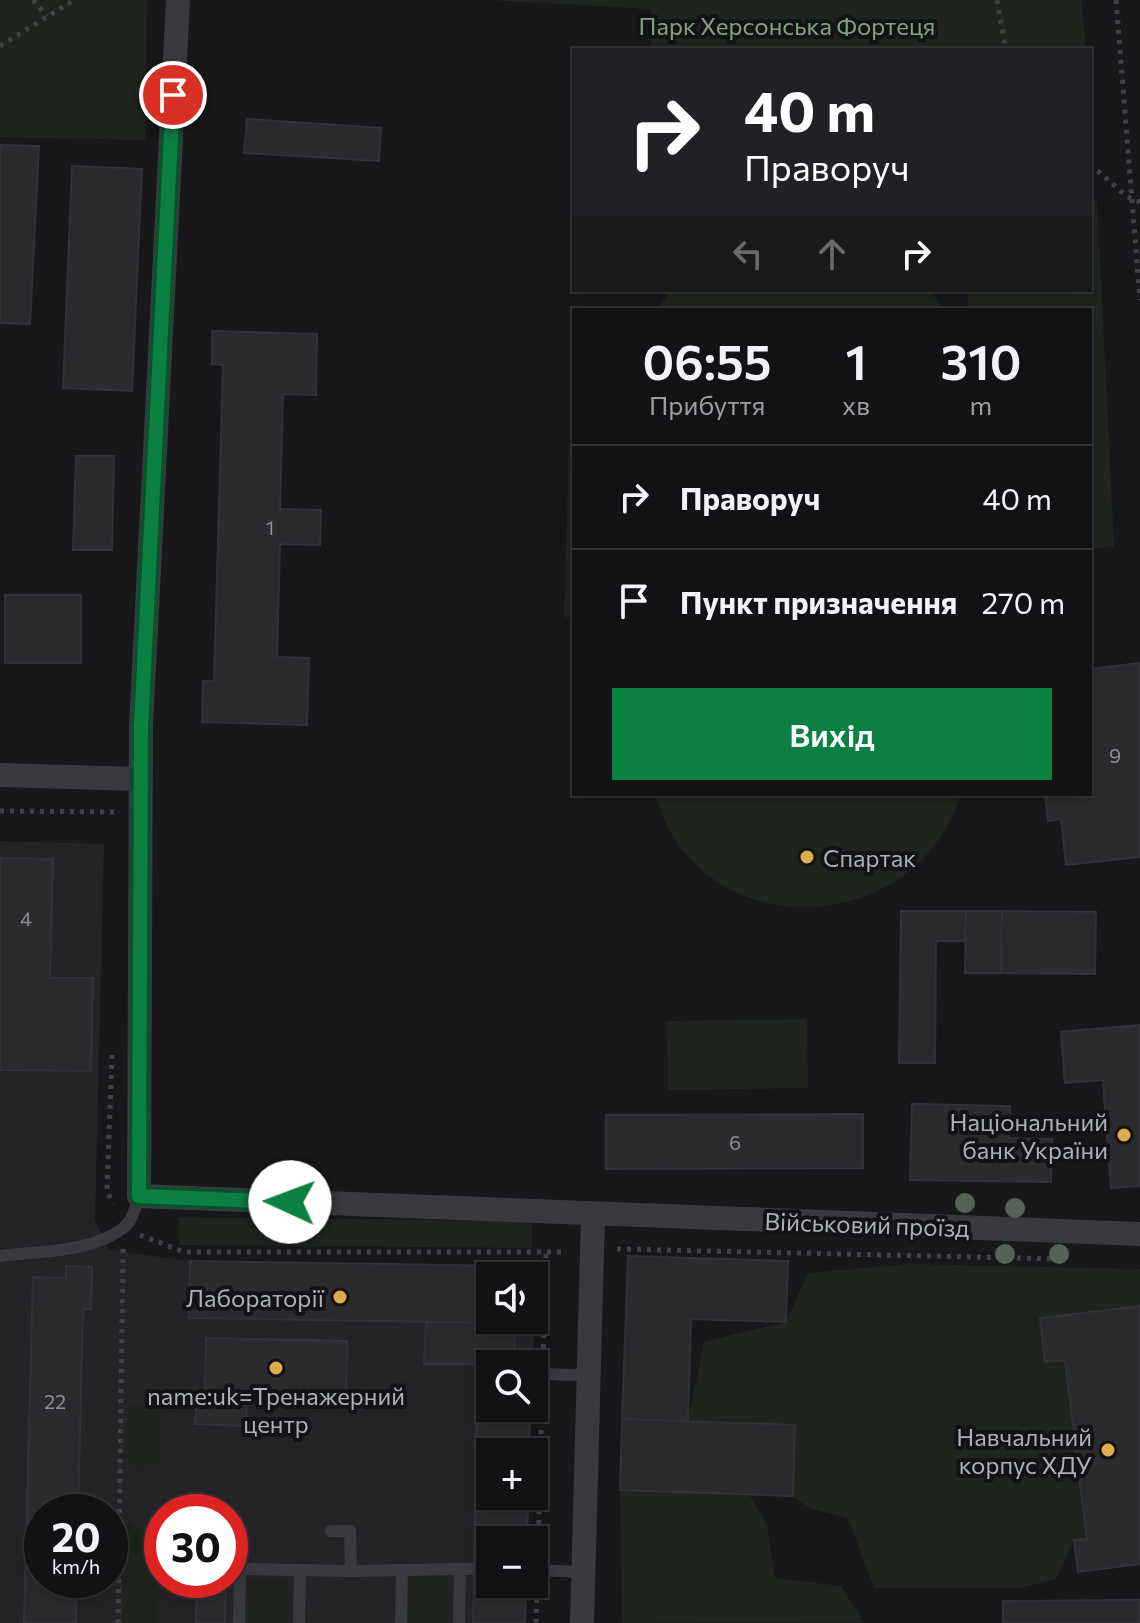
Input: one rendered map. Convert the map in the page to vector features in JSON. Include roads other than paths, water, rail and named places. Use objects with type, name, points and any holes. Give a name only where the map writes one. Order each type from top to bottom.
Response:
[{"type":"street","points":[[139,1196],[140,779],[178,0]]},
{"type":"street","points":[[0,775],[140,779]]},
{"type":"street","name":"Військовий проїзд","points":[[139,1196],[1140,1234]]},
{"type":"street","points":[[582,1623],[593,1215]]},
{"type":"lane","points":[[0,1256],[90,1245],[123,1228],[133,1216],[139,1196]]},
{"type":"lane","points":[[548,1374],[587,1375]]},
{"type":"lane","points":[[331,1531],[350,1531],[351,1571]]},
{"type":"lane","points":[[239,1623],[240,1569],[476,1569]]},
{"type":"lane","points":[[459,1623],[460,1569]]},
{"type":"lane","points":[[401,1623],[402,1570]]},
{"type":"lane","points":[[299,1623],[300,1571]]},
{"type":"lane","points":[[548,1571],[583,1572]]},
{"type":"place","name":"Спартак","points":[[807,857]]},
{"type":"place","name":"Національний банк України","points":[[1124,1135]]},
{"type":"place","name":"Лабораторії","points":[[340,1297]]},
{"type":"place","name":"name:uk=Тренажерний центр","points":[[276,1368]]},
{"type":"place","name":"Навчальний корпус ХДУ","points":[[1108,1450]]},
{"type":"park label","name":"Парк Херсонська Фортеця","points":[[787,25]]}]
